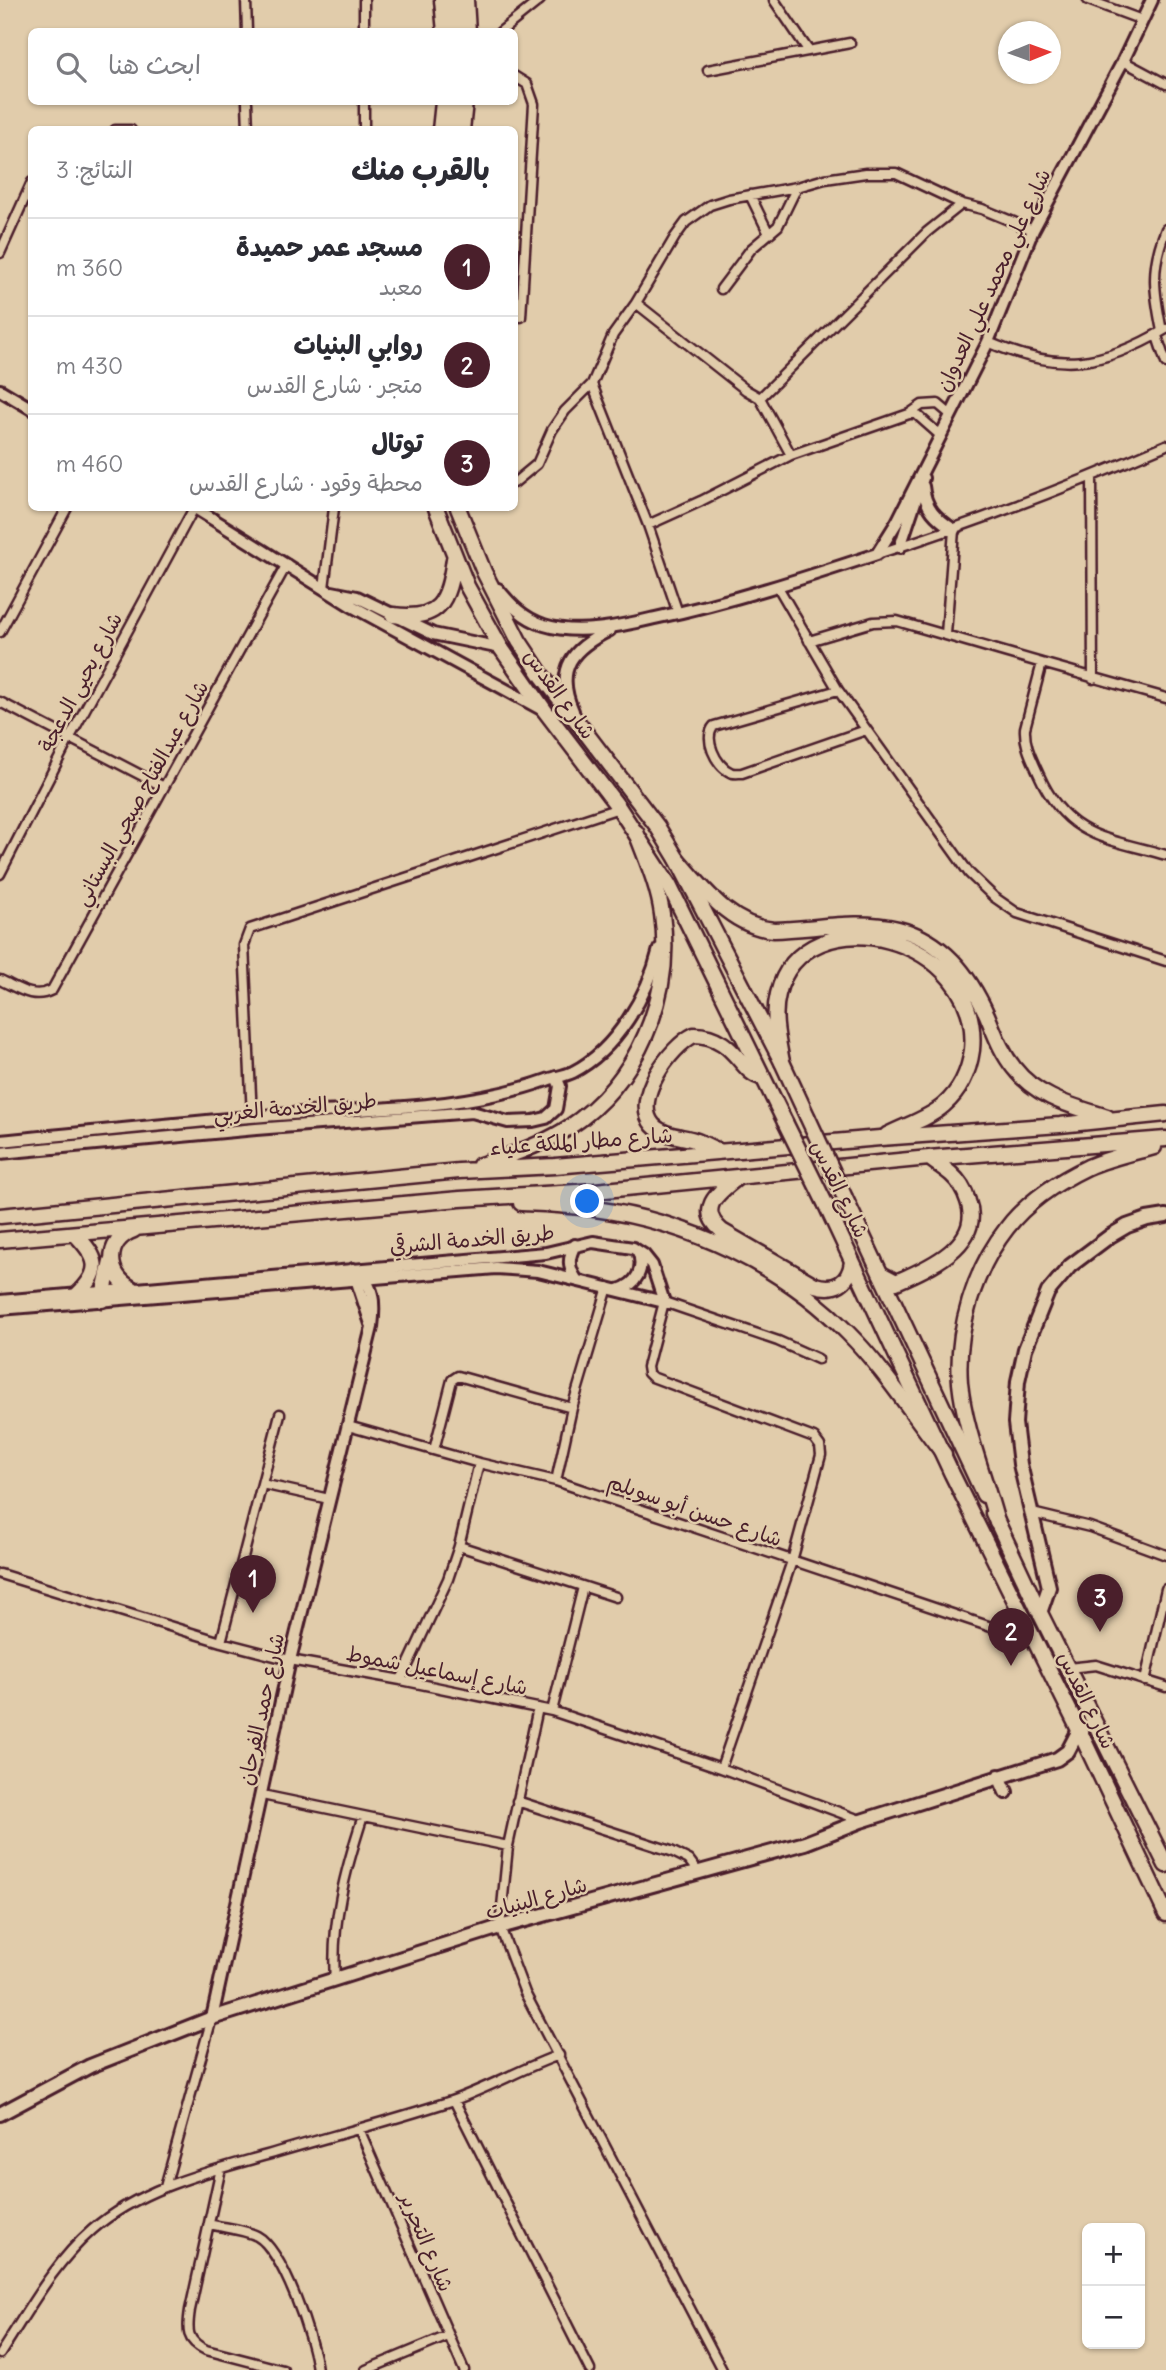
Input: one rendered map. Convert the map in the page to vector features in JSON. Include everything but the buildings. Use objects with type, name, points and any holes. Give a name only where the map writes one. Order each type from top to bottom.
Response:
[{"type":"highway","points":[[442,0],[445,28]]},
{"type":"highway","points":[[454,0],[456,28]]},
{"type":"highway","points":[[466,0],[468,28]]},
{"type":"highway","points":[[440,126],[443,105]]},
{"type":"highway","points":[[451,126],[454,105]]},
{"type":"highway","points":[[462,126],[465,105]]},
{"type":"highway","name":"شارع القدس","points":[[437,511],[454,558],[501,648],[619,808],[669,885],[825,1203],[1166,1914]]},
{"type":"highway","name":"شارع القدس","points":[[459,511],[484,572],[519,641],[580,726],[650,816],[677,859],[782,1062],[1040,1613],[1166,1865]]},
{"type":"highway","points":[[393,615],[419,617],[437,608],[449,591],[454,558]]},
{"type":"highway","points":[[501,648],[519,641]]},
{"type":"highway","points":[[459,1171],[516,1153],[558,1134],[588,1114],[607,1096],[637,1053],[656,1007],[664,962],[664,931],[658,893],[636,832]]},
{"type":"highway","points":[[677,859],[728,912],[759,928],[775,930],[875,925],[898,929],[935,945],[953,960],[969,980],[1004,1055],[1027,1081],[1059,1102],[1112,1119]]},
{"type":"highway","points":[[782,1062],[776,1028],[778,993],[789,969],[814,947],[840,938],[876,937],[901,944],[936,964],[960,992],[971,1020],[973,1037],[968,1072],[961,1086],[944,1105],[880,1138]]},
{"type":"highway","points":[[720,1152],[693,1140],[668,1134],[653,1124],[646,1109],[655,1078],[675,1048],[694,1035],[723,1043],[752,1074],[762,1077]]},
{"type":"highway","name":"شارع مطار الملكة علياء","points":[[0,1216],[459,1171],[555,1166],[1166,1114]]},
{"type":"highway","points":[[0,1240],[460,1199],[737,1178],[929,1158],[1166,1141]]},
{"type":"highway","points":[[997,1523],[970,1434],[960,1384],[965,1317],[983,1268],[1007,1227],[1036,1199],[1087,1168],[1166,1141]]},
{"type":"highway","points":[[881,1274],[896,1282],[929,1267],[951,1251],[971,1223],[969,1203],[961,1185],[929,1158]]},
{"type":"highway","points":[[737,1178],[714,1198],[710,1207],[715,1225],[722,1231],[824,1288],[840,1284],[847,1279],[852,1262]]},
{"type":"highway","points":[[460,1199],[595,1209],[648,1219],[722,1245],[752,1260],[805,1295],[848,1332],[888,1378],[914,1417],[944,1454]]},
{"type":"highway","points":[[102,1296],[118,1240],[140,1228]]},
{"type":"highway","points":[[75,1234],[90,1250],[95,1266],[90,1281],[78,1294]]},
{"type":"highway","points":[[111,1259],[118,1278],[133,1289]]},
{"type":"main road","points":[[1040,1613],[1049,1587],[1020,1464],[1015,1423],[1018,1381],[1025,1349],[1048,1292],[1070,1266],[1128,1226],[1166,1216]]},
{"type":"main road","name":"شارع البنيات","points":[[0,2113],[90,2066],[212,2018],[500,1927],[805,1843],[862,1821],[1064,1755],[1079,1730]]},
{"type":"main road","points":[[999,1776],[1006,1792]]},
{"type":"street","points":[[246,0],[247,28]]},
{"type":"street","points":[[364,0],[364,28]]},
{"type":"street","points":[[505,28],[540,0]]},
{"type":"street","points":[[774,0],[808,50]]},
{"type":"street","points":[[1088,0],[1142,20]]},
{"type":"street","name":"شارع علي محمد علي العدوان","points":[[877,554],[926,465],[988,342],[1033,230],[1123,61],[1152,0]]},
{"type":"street","points":[[708,70],[850,43]]},
{"type":"street","points":[[1123,61],[1166,85]]},
{"type":"street","points":[[518,78],[527,84],[534,104],[521,317]]},
{"type":"street","points":[[247,105],[248,126]]},
{"type":"street","points":[[363,126],[364,105]]},
{"type":"street","points":[[518,480],[537,464],[552,430],[565,411],[592,384],[613,335],[686,222],[710,205],[846,176],[895,173],[961,204],[982,209],[1033,230]]},
{"type":"street","points":[[721,289],[751,249],[778,226],[797,187]]},
{"type":"street","points":[[0,253],[28,191]]},
{"type":"street","points":[[750,195],[769,234]]},
{"type":"street","points":[[760,398],[927,232],[961,204]]},
{"type":"street","points":[[1166,229],[1153,274],[1166,362]]},
{"type":"street","points":[[636,303],[746,390],[760,398],[791,454]]},
{"type":"street","points":[[988,342],[1015,354],[1062,363],[1101,358],[1140,345],[1162,332]]},
{"type":"street","points":[[592,384],[648,525],[678,613]]},
{"type":"street","points":[[0,390],[28,407]]},
{"type":"street","points":[[648,525],[701,502],[791,454],[909,414],[922,405],[933,403],[951,415]]},
{"type":"street","points":[[909,414],[916,414],[941,436]]},
{"type":"street","points":[[484,572],[516,610],[538,623],[568,629],[618,626],[778,587],[954,530],[1166,446]]},
{"type":"street","name":"شارع علي محمد علي العدوان","points":[[900,547],[926,465]]},
{"type":"street","points":[[1092,477],[1093,679]]},
{"type":"street","points":[[922,484],[924,499],[932,514],[954,530]]},
{"type":"street","points":[[0,632],[65,511]]},
{"type":"street","name":"شارع يحيى الدعجة","points":[[0,874],[69,739],[193,511]]},
{"type":"street","points":[[200,511],[350,605],[545,711]]},
{"type":"street","points":[[327,590],[334,511]]},
{"type":"street","points":[[946,634],[954,530]]},
{"type":"street","name":"شارع عبدالفتاح صبحي البستاني","points":[[0,980],[32,995],[52,990],[288,564]]},
{"type":"street","points":[[778,587],[838,690],[969,873],[994,897],[1017,913],[1166,961]]},
{"type":"street","points":[[327,590],[357,597],[433,634],[501,648]]},
{"type":"street","points":[[809,641],[886,620],[946,634],[1093,679],[1166,698]]},
{"type":"street","points":[[580,726],[567,690],[570,661],[583,645],[618,626]]},
{"type":"street","points":[[1042,663],[1024,738],[1046,790],[1065,817],[1078,826],[1101,836],[1166,855]]},
{"type":"street","points":[[838,690],[713,726],[709,733],[710,746],[726,770],[742,773],[866,730]]},
{"type":"street","points":[[0,702],[164,787]]},
{"type":"street","points":[[252,1117],[244,945],[254,925],[619,808]]},
{"type":"street","name":"طريق الخدمة الغربي","points":[[0,1153],[393,1112],[493,1095],[572,1073],[607,1045],[623,1024],[652,974],[664,931]]},
{"type":"street","name":"طريق الخدمة الغربي","points":[[0,1141],[252,1117],[472,1112],[508,1122],[540,1120],[556,1109],[560,1086],[556,1077]]},
{"type":"street","name":"طريق الخدمة الشرقي","points":[[0,1309],[102,1296],[358,1276],[547,1253],[575,1245],[601,1242],[638,1251]]},
{"type":"street","points":[[575,1245],[569,1262],[576,1279]]},
{"type":"street","points":[[556,1481],[572,1408],[613,1289],[631,1284],[639,1273],[641,1265],[638,1251]]},
{"type":"street","points":[[638,1251],[652,1265],[664,1302],[647,1367],[648,1373],[652,1377],[818,1442],[821,1455],[792,1561],[721,1768]]},
{"type":"street","name":"طريق الخدمة الشرقي","points":[[0,1301],[78,1294],[102,1296],[133,1289],[512,1268],[576,1279],[664,1302]]},
{"type":"street","name":"شارع حمد الفرحان","points":[[212,2018],[290,1660],[372,1327],[358,1276]]},
{"type":"street","points":[[664,1302],[778,1341],[818,1359]]},
{"type":"street","points":[[434,1450],[452,1380],[458,1376],[572,1408]]},
{"type":"street","points":[[221,1642],[280,1413]]},
{"type":"street","name":"شارع حسن أبو سويلم","points":[[348,1426],[479,1463],[556,1481],[997,1629],[1007,1631],[1027,1626]]},
{"type":"street","points":[[401,1680],[459,1546],[479,1463]]},
{"type":"street","points":[[262,1484],[329,1499]]},
{"type":"street","points":[[1032,1513],[1090,1527],[1166,1555]]},
{"type":"street","points":[[459,1546],[616,1597]]},
{"type":"street","name":"شارع إسماعيل شموط","points":[[0,1574],[221,1642],[290,1660],[552,1711],[721,1768],[862,1821]]},
{"type":"street","points":[[552,1711],[583,1587]]},
{"type":"street","points":[[1145,1681],[1166,1589]]},
{"type":"street","points":[[1068,1668],[1096,1665],[1166,1687]]},
{"type":"street","points":[[538,1708],[508,1846],[500,1927],[525,1993],[722,2370]]},
{"type":"street","points":[[262,1795],[508,1846]]},
{"type":"street","points":[[517,1801],[670,1851],[689,1860],[698,1872]]},
{"type":"street","points":[[335,1980],[335,1925],[348,1863],[363,1816]]},
{"type":"street","points":[[165,2187],[212,2018]]},
{"type":"street","points":[[0,2354],[51,2275],[93,2229],[128,2205],[165,2187],[221,2168],[454,2100],[559,2055]]},
{"type":"street","points":[[454,2100],[590,2370]]},
{"type":"street","name":"شارع التحرير","points":[[359,2129],[464,2370]]},
{"type":"street","points":[[221,2168],[190,2310],[190,2340],[205,2350],[283,2370]]},
{"type":"street","points":[[209,2224],[256,2236],[270,2249],[304,2319],[317,2370]]},
{"type":"street","points":[[366,2370],[449,2336]]},
{"type":"place","name":"مسجد عمر حميدة","points":[[253,1613]]},
{"type":"place","name":"توتال","points":[[1100,1632]]},
{"type":"place","name":"روابي البنيات","points":[[1011,1666]]}]
